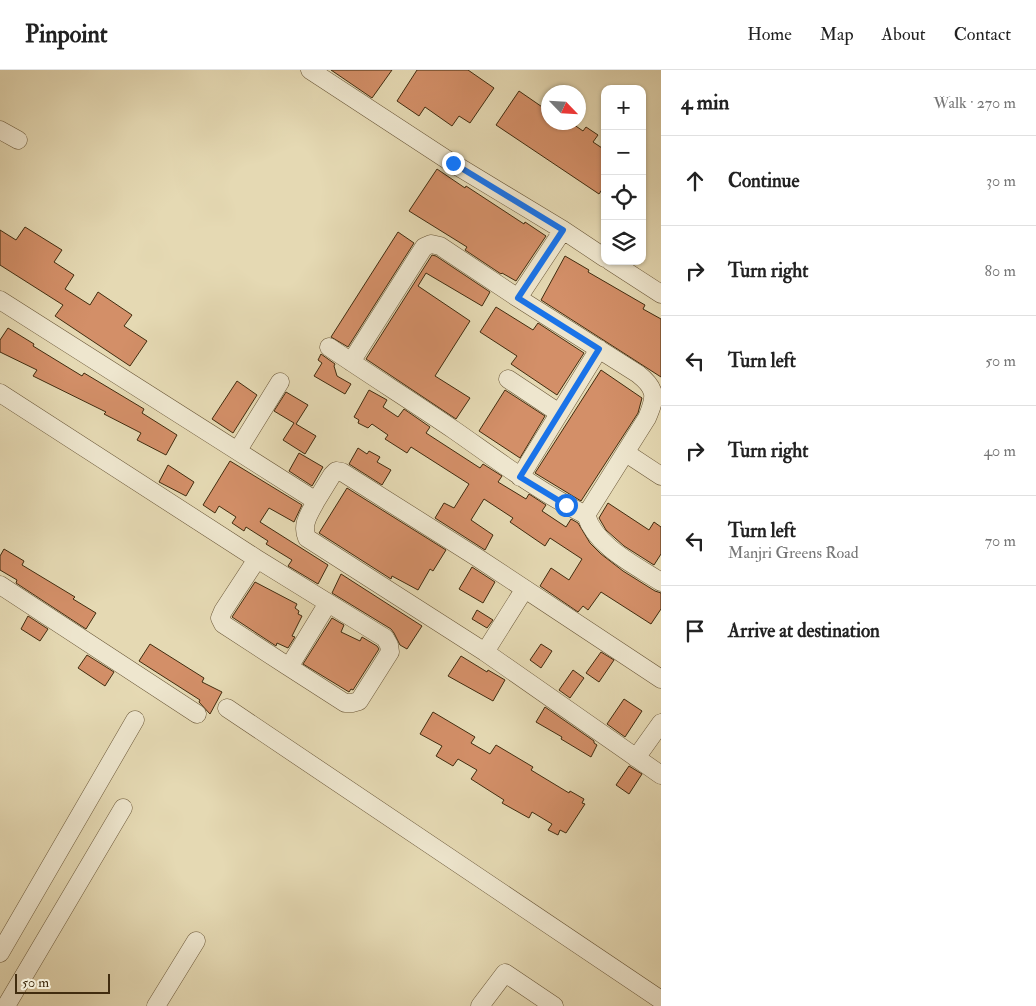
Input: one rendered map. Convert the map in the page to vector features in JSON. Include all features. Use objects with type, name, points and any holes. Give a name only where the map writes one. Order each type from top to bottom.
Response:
[{"type":"street","points":[[310,70],[449,161],[601,255]]},
{"type":"street","points":[[0,130],[18,140]]},
{"type":"street","points":[[518,298],[563,230]]},
{"type":"street","points":[[352,362],[424,247],[431,244],[440,246],[638,374],[649,383],[654,393],[653,404],[647,418],[626,453],[586,515]]},
{"type":"street","points":[[616,265],[661,294]]},
{"type":"street","points":[[0,300],[316,500]]},
{"type":"street","points":[[330,347],[520,477],[586,515],[590,525],[621,556],[660,578]]},
{"type":"street","points":[[520,477],[599,349]]},
{"type":"street","points":[[508,379],[559,413]]},
{"type":"street","points":[[238,450],[280,382]]},
{"type":"street","points":[[0,393],[257,559],[385,638],[389,644],[390,652],[359,701],[345,703],[223,624],[220,618],[222,611],[257,559]]},
{"type":"street","points":[[626,453],[661,476]]},
{"type":"street","points":[[661,679],[470,553],[342,472],[336,471],[332,475],[316,500],[305,523],[304,531],[307,538],[485,652],[661,775]]},
{"type":"street","points":[[0,585],[197,714]]},
{"type":"street","points":[[485,652],[524,590]]},
{"type":"street","points":[[289,667],[328,603]]},
{"type":"street","points":[[227,708],[661,1000]]},
{"type":"street","points":[[0,953],[135,720]]},
{"type":"street","points":[[636,758],[661,723]]},
{"type":"street","points":[[6,1006],[123,808]]},
{"type":"street","points":[[156,1006],[196,941]]},
{"type":"street","points":[[480,1006],[505,973],[554,1006]]},
{"type":"building","points":[[331,70],[392,70],[372,98]]},
{"type":"building","points":[[417,70],[468,70],[494,88],[470,123],[459,116],[452,126],[425,107],[419,116],[397,101]]},
{"type":"building","points":[[519,91],[541,106],[541,130],[583,131],[586,130],[586,127],[598,135],[593,142],[601,147],[601,191],[599,194],[496,125]]},
{"type":"building","points":[[437,169],[465,188],[466,186],[546,236],[516,281],[501,274],[465,250],[467,247],[409,211]]},
{"type":"building","points":[[25,227],[62,250],[54,262],[74,275],[65,289],[90,305],[98,292],[132,315],[124,326],[147,341],[130,366],[55,316],[63,305],[0,265],[0,230],[16,240]]},
{"type":"building","points":[[398,232],[414,243],[348,347],[331,337]]},
{"type":"building","points":[[432,255],[490,292],[482,306],[426,273],[418,286],[470,321],[435,376],[470,398],[456,419],[366,359]]},
{"type":"building","points":[[565,256],[589,270],[588,272],[645,305],[643,309],[661,319],[661,377],[541,300]]},
{"type":"building","points":[[496,307],[533,330],[538,323],[584,353],[557,395],[511,364],[517,356],[480,332]]},
{"type":"building","points":[[8,328],[82,376],[84,373],[144,409],[142,413],[177,435],[166,455],[137,440],[141,433],[104,414],[106,412],[33,376],[37,370],[0,352],[0,340]]},
{"type":"building","points":[[321,354],[335,364],[337,376],[351,384],[345,394],[314,376],[322,363],[318,360]]},
{"type":"building","points":[[601,370],[642,398],[638,413],[581,501],[535,473]]},
{"type":"building","points":[[237,381],[257,395],[233,433],[212,419]]},
{"type":"building","points":[[369,390],[387,400],[383,407],[398,417],[404,409],[430,427],[426,433],[480,468],[483,464],[502,476],[498,482],[526,499],[529,494],[546,505],[542,511],[566,527],[571,519],[578,523],[590,543],[601,554],[623,571],[661,593],[661,609],[651,624],[601,592],[588,610],[583,606],[578,612],[540,586],[551,568],[569,580],[582,559],[550,538],[545,546],[510,522],[513,518],[484,499],[471,520],[493,535],[485,550],[435,518],[444,503],[454,508],[469,484],[411,447],[407,453],[385,439],[388,435],[372,424],[368,428],[358,423],[359,420],[354,417]]},
{"type":"building","points":[[505,390],[545,416],[520,458],[479,431]]},
{"type":"building","points":[[286,392],[308,405],[296,424],[316,436],[305,454],[283,440],[294,423],[274,411]]},
{"type":"building","points":[[358,448],[367,454],[369,451],[380,457],[377,462],[391,470],[382,485],[349,464]]},
{"type":"building","points":[[299,453],[323,467],[312,486],[289,471]]},
{"type":"building","points":[[230,461],[302,505],[294,522],[269,508],[260,522],[328,565],[318,584],[288,566],[292,560],[266,544],[268,541],[246,527],[244,531],[232,523],[236,517],[219,506],[215,513],[203,505]]},
{"type":"building","points":[[168,465],[194,482],[186,496],[159,482]]},
{"type":"building","points":[[347,488],[446,550],[433,571],[430,569],[418,590],[392,576],[391,579],[319,533]]},
{"type":"building","points":[[608,503],[649,530],[654,522],[661,527],[661,554],[654,565],[624,546],[606,530],[599,518]]},
{"type":"building","points":[[4,549],[24,561],[22,565],[75,597],[73,599],[96,613],[86,629],[16,583],[17,580],[0,570],[0,556]]},
{"type":"building","points":[[472,567],[495,582],[483,603],[459,589]]},
{"type":"building","points":[[341,574],[422,626],[407,649],[400,645],[391,629],[332,593]]},
{"type":"building","points":[[255,582],[297,604],[295,608],[299,611],[298,614],[302,616],[292,636],[295,637],[288,648],[277,643],[276,646],[232,617]]},
{"type":"building","points":[[477,610],[493,620],[487,628],[472,619]]},
{"type":"building","points":[[28,616],[48,629],[40,641],[21,629]]},
{"type":"building","points":[[332,618],[344,625],[341,632],[360,641],[362,637],[379,649],[353,690],[351,689],[349,692],[303,664]]},
{"type":"building","points":[[150,644],[204,678],[202,682],[222,692],[210,714],[199,702],[200,700],[139,661]]},
{"type":"building","points":[[541,644],[552,651],[541,668],[530,660]]},
{"type":"building","points":[[601,652],[614,660],[599,682],[586,673]]},
{"type":"building","points":[[87,655],[114,672],[105,686],[78,668]]},
{"type":"building","points":[[461,656],[487,672],[488,670],[505,680],[493,701],[448,676]]},
{"type":"building","points":[[573,670],[584,678],[570,698],[559,690]]},
{"type":"building","points":[[624,699],[642,711],[625,737],[607,724]]},
{"type":"building","points":[[545,707],[594,741],[597,745],[591,757],[536,722]]},
{"type":"building","points":[[433,712],[475,737],[471,743],[490,754],[496,745],[533,767],[531,770],[569,793],[570,791],[584,799],[582,803],[585,804],[566,833],[560,830],[558,835],[548,830],[552,824],[532,812],[529,818],[502,803],[504,800],[471,779],[477,770],[458,759],[453,766],[436,756],[442,746],[420,734]]},
{"type":"building","points":[[629,766],[642,774],[629,794],[616,785]]},
{"type":"route","points":[[453,163],[563,230],[518,298],[599,349],[520,477],[566,505]]}]
